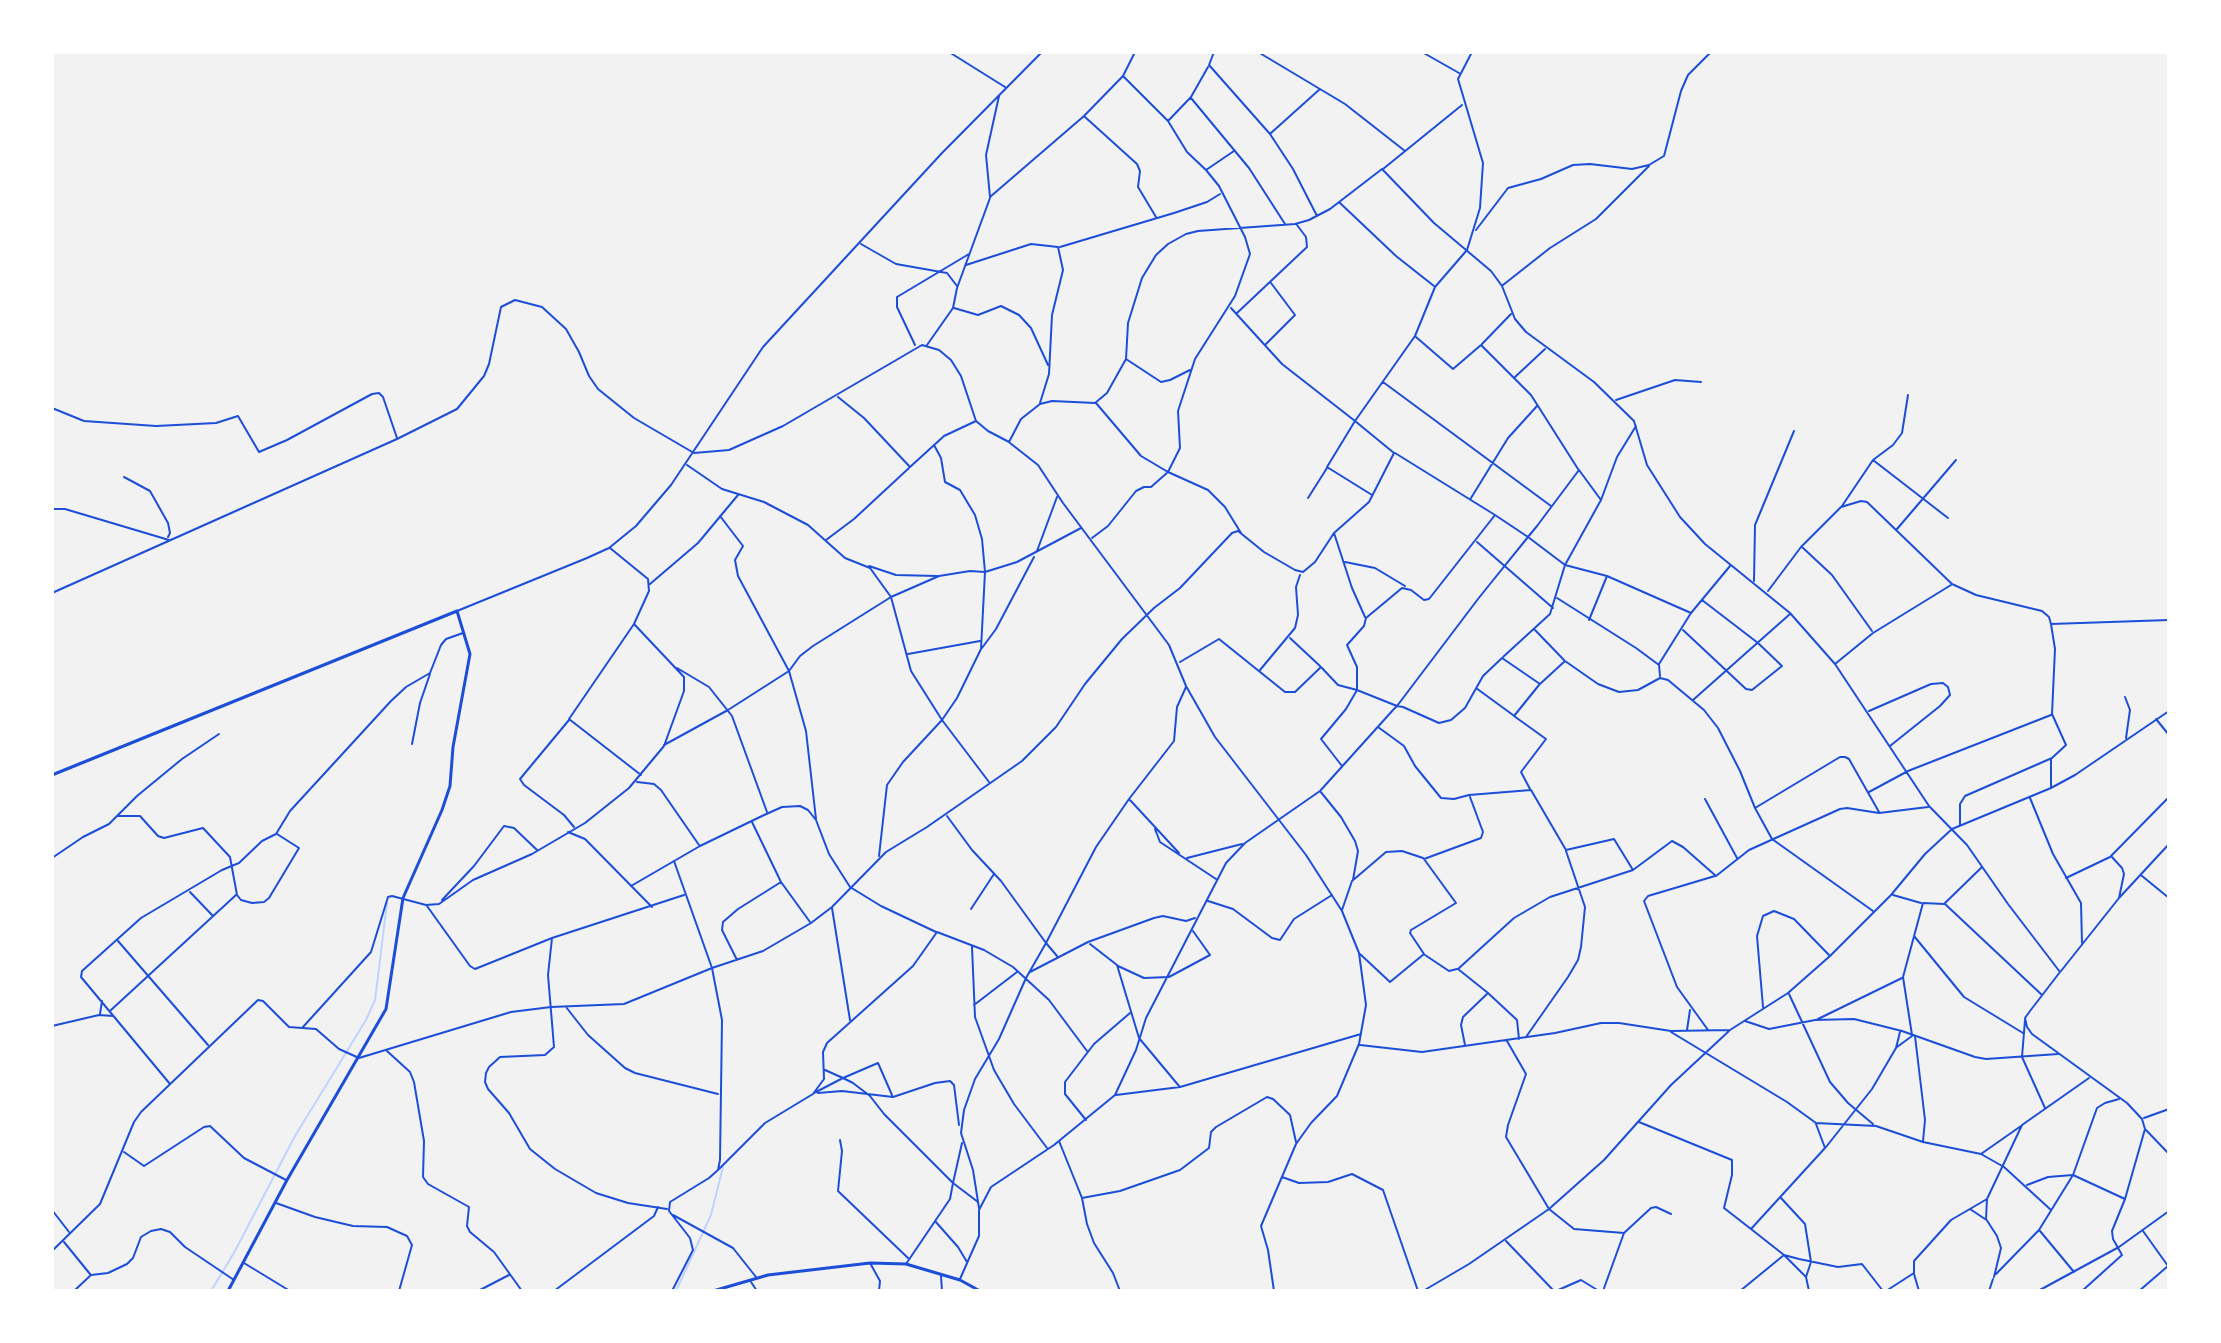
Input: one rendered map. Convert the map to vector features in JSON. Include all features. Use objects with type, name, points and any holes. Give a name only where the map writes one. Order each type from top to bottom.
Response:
[{"type":"street","points":[[949,52],[1006,87]]},
{"type":"street","points":[[52,774],[609,548],[654,508],[763,347],[1042,52]]},
{"type":"street","points":[[990,197],[1084,116],[1123,76],[1135,52]]},
{"type":"street","points":[[1168,121],[1191,97],[1214,52]]},
{"type":"street","points":[[1258,52],[1363,116],[1405,151]]},
{"type":"street","points":[[1422,52],[1459,73]]},
{"type":"street","points":[[1308,498],[1355,421],[1415,336],[1435,287],[1467,250],[1474,233],[1480,208],[1483,163],[1458,84],[1459,73],[1472,52]]},
{"type":"street","points":[[1502,286],[1550,248],[1596,219],[1649,165],[1664,156],[1673,115],[1688,75],[1711,52]]},
{"type":"street","points":[[1209,65],[1270,134],[1293,169],[1317,217]]},
{"type":"street","points":[[1091,539],[1108,526],[1136,491],[1151,487],[1168,472],[1180,448],[1178,411],[1191,370],[1199,350],[1229,306],[1250,254],[1241,229],[1206,170],[1187,152],[1168,121],[1123,76]]},
{"type":"street","points":[[1270,134],[1321,88]]},
{"type":"street","points":[[927,345],[953,308],[957,288],[990,197],[986,155],[999,95]]},
{"type":"street","points":[[1191,97],[1235,151],[1285,225]]},
{"type":"street","points":[[1009,442],[1021,419],[1040,404],[1052,401],[1095,403],[1107,393],[1126,359],[1129,315],[1142,278],[1156,255],[1176,238],[1186,234],[1295,224],[1317,217],[1464,104]]},
{"type":"street","points":[[1084,116],[1137,164],[1140,171],[1138,187],[1156,218]]},
{"type":"street","points":[[1206,170],[1235,151]]},
{"type":"street","points":[[1474,233],[1508,188],[1541,179],[1573,165],[1590,164],[1625,170],[1649,165]]},
{"type":"street","points":[[1382,169],[1434,223],[1483,263],[1502,286],[1512,313],[1526,332],[1579,370],[1637,425],[1640,449],[1670,503],[1697,537],[1790,613],[1835,664],[1929,806],[1983,866],[2060,972]]},
{"type":"street","points":[[966,265],[1031,244],[1058,247],[1207,202],[1222,193]]},
{"type":"street","points":[[1339,202],[1396,256],[1435,287]]},
{"type":"street","points":[[1236,314],[1307,247],[1306,237],[1295,224]]},
{"type":"street","points":[[860,243],[896,264],[947,273],[957,288]]},
{"type":"street","points":[[1040,404],[1050,369],[1052,315],[1063,270],[1058,247]]},
{"type":"street","points":[[916,346],[896,299],[971,253]]},
{"type":"street","points":[[1265,345],[1295,315],[1269,281]]},
{"type":"street","points":[[52,593],[397,439],[457,409],[484,376],[501,307],[515,300],[542,307],[566,329],[598,389],[634,418],[694,453],[729,450],[783,426],[837,397],[916,346],[927,345],[945,353],[956,367],[976,421],[1038,465],[1169,645],[1186,686],[1222,746],[1279,818],[1332,895],[1359,953],[1366,1005],[1359,1044],[1337,1096],[1296,1144],[1261,1226],[1274,1291]]},
{"type":"street","points":[[953,308],[978,315],[1001,306],[1019,315],[1031,328],[1050,369]]},
{"type":"street","points":[[1229,306],[1285,367],[1394,453],[1471,498],[1565,565],[1607,576],[1691,613]]},
{"type":"street","points":[[1415,336],[1453,369],[1512,313]]},
{"type":"street","points":[[1481,345],[1515,377],[1538,405],[1601,500]]},
{"type":"street","points":[[1515,377],[1546,348]]},
{"type":"street","points":[[1126,359],[1163,382],[1191,370]]},
{"type":"street","points":[[1615,401],[1675,380],[1701,382]]},
{"type":"street","points":[[1382,381],[1551,506]]},
{"type":"street","points":[[52,408],[84,421],[156,426],[216,423],[238,416],[259,452],[379,393],[397,439]]},
{"type":"street","points":[[1767,592],[1801,547],[1841,507],[1873,460],[1893,445],[1902,433],[1908,395]]},
{"type":"street","points":[[837,397],[864,418],[910,467]]},
{"type":"street","points":[[1095,403],[1141,456],[1208,490],[1225,507],[1242,534]]},
{"type":"street","points":[[1471,498],[1512,432],[1538,405]]},
{"type":"street","points":[[826,540],[854,519],[934,445],[956,429],[976,421]]},
{"type":"street","points":[[1289,637],[1335,683],[1434,722],[1446,722],[1465,708],[1483,676],[1535,630],[1553,608],[1565,565],[1601,500],[1617,457],[1637,425]]},
{"type":"street","points":[[1754,582],[1755,525],[1794,431]]},
{"type":"street","points":[[934,445],[941,458],[945,482],[960,490],[975,515],[982,539],[985,572],[981,649]]},
{"type":"street","points":[[1259,671],[1289,637],[1297,622],[1296,587],[1300,572],[1312,566],[1334,533],[1364,508],[1394,453]]},
{"type":"street","points":[[1873,460],[1948,518]]},
{"type":"street","points":[[1896,530],[1956,460]]},
{"type":"street","points":[[686,464],[715,486],[791,515],[845,558],[896,575],[939,576],[985,572],[1036,554],[1048,544],[1082,528]]},
{"type":"street","points":[[1327,467],[1373,495]]},
{"type":"street","points":[[979,1210],[991,1187],[1059,1141],[1115,1095],[1146,1018],[1226,863],[1245,843],[1320,791],[1343,767],[1397,706],[1579,470]]},
{"type":"street","points":[[124,477],[150,491],[168,523],[169,539]]},
{"type":"street","points":[[575,828],[520,779],[569,719],[634,624],[650,584],[698,543],[739,494]]},
{"type":"street","points":[[879,857],[887,785],[957,698],[981,649],[996,629],[1036,554],[1058,496]]},
{"type":"street","points":[[1841,507],[1856,501],[1867,502],[1952,584],[1998,602],[2042,611],[2049,617],[2055,649],[2052,714],[2066,745],[2052,758],[1965,796],[1960,804],[1960,826]]},
{"type":"street","points":[[52,509],[65,509],[169,539]]},
{"type":"street","points":[[1344,561],[1375,568],[1424,600],[1429,599],[1495,515]]},
{"type":"street","points":[[720,516],[743,546],[735,560],[738,576],[789,671],[806,731],[816,820],[829,854],[850,887],[881,906],[999,958],[1026,978],[1057,1009],[1087,1051]]},
{"type":"street","points":[[52,1251],[100,1204],[134,1122],[258,1000],[263,1001],[289,1027],[316,1029],[339,1049],[359,1058],[504,1014],[551,1007],[624,1004],[737,961],[772,946],[811,923],[832,907],[879,857],[990,783],[1040,745],[1122,639],[1194,575],[1232,533],[1238,531],[1264,552],[1300,572]]},
{"type":"street","points":[[1334,533],[1352,588],[1366,618]]},
{"type":"street","points":[[1476,541],[1553,608]]},
{"type":"street","points":[[1801,547],[1832,575],[1873,633]]},
{"type":"street","points":[[609,548],[645,575],[650,584]]},
{"type":"street","points":[[865,564],[882,581],[891,597],[914,676],[942,720],[990,783]]},
{"type":"street","points":[[1660,678],[1659,665],[1691,613],[1731,565]]},
{"type":"street","points":[[664,746],[789,671],[800,656],[813,646],[891,597],[939,576]]},
{"type":"street","points":[[1589,620],[1607,576]]},
{"type":"street","points":[[1835,664],[1873,633],[1952,584]]},
{"type":"street","points":[[1343,767],[1321,739],[1357,690],[1357,667],[1347,645],[1366,618],[1406,587]]},
{"type":"street","points":[[1556,597],[1659,665]]},
{"type":"street","points":[[1683,630],[1746,689],[1752,690],[1782,666],[1758,643],[1702,600]]},
{"type":"street","points":[[228,1291],[387,1004],[403,898],[450,786],[453,747],[470,654],[457,611]]},
{"type":"street","points":[[1693,700],[1790,613]]},
{"type":"street","points":[[2051,624],[2169,620]]},
{"type":"street","points":[[302,1028],[371,952],[388,897],[426,905],[439,904],[473,880],[575,828],[642,775],[664,746],[684,691],[684,677],[634,624]]},
{"type":"street","points":[[1535,630],[1565,661],[1598,684],[1619,692],[1638,690],[1660,678],[1668,680],[1693,700],[1714,721],[1726,741],[1772,839],[1873,911]]},
{"type":"street","points":[[412,744],[420,703],[441,645],[451,636],[464,632]]},
{"type":"street","points":[[1177,663],[1219,639],[1282,690],[1291,693],[1321,667]]},
{"type":"street","points":[[907,654],[983,641]]},
{"type":"street","points":[[1502,658],[1540,684]]},
{"type":"street","points":[[1514,716],[1540,684],[1565,661]]},
{"type":"street","points":[[675,667],[703,682],[728,710],[768,814]]},
{"type":"street","points":[[170,1085],[81,977],[82,971],[141,918],[243,860],[262,841],[276,834],[290,811],[391,701],[406,687],[430,673]]},
{"type":"street","points":[[1867,712],[1931,684],[1943,683],[1948,687],[1950,695],[1940,706],[1889,746]]},
{"type":"street","points":[[960,1129],[968,1093],[1005,1028],[1026,978],[1083,870],[1129,799],[1174,741],[1177,707],[1186,686]]},
{"type":"street","points":[[1476,688],[1546,739],[1521,772],[1566,850],[1585,907],[1578,960],[1525,1038]]},
{"type":"street","points":[[2125,697],[2130,710],[2126,740]]},
{"type":"street","points":[[1282,1177],[1299,1183],[1328,1182],[1352,1174],[1383,1190],[1421,1291],[1549,1209],[1604,1160],[1671,1085],[1730,1030],[1788,993],[1830,956],[1952,829],[2075,775],[2169,711]]},
{"type":"street","points":[[1869,792],[1908,771],[2052,714]]},
{"type":"street","points":[[2155,718],[2169,735]]},
{"type":"street","points":[[569,719],[642,775]]},
{"type":"street","points":[[1378,727],[1407,748],[1415,766],[1441,798],[1531,790]]},
{"type":"street","points":[[52,858],[117,816],[182,759],[219,734]]},
{"type":"street","points":[[1755,808],[1840,757],[1849,759],[1879,813]]},
{"type":"street","points":[[2051,788],[2052,758]]},
{"type":"street","points":[[636,782],[654,784],[661,790],[700,846]]},
{"type":"street","points":[[1320,791],[1341,817],[1358,851],[1342,911]]},
{"type":"street","points":[[1352,881],[1389,850],[1424,859],[1481,838],[1483,832],[1469,795]]},
{"type":"street","points":[[2029,797],[2066,878],[2081,903],[2082,946]]},
{"type":"street","points":[[2066,878],[2111,856],[2169,797]]},
{"type":"street","points":[[1129,799],[1155,829],[1160,842],[1217,880]]},
{"type":"street","points":[[1705,799],[1738,859]]},
{"type":"street","points":[[631,886],[700,846],[782,807],[800,806],[816,820]]},
{"type":"street","points":[[1709,1030],[1691,1009],[1664,958],[1644,901],[1648,896],[1716,876],[1749,850],[1840,809],[1879,813],[1929,806]]},
{"type":"street","points":[[945,814],[972,850],[995,873],[1057,956]]},
{"type":"street","points":[[117,816],[140,816],[158,836],[164,838],[203,828],[230,857],[237,895],[241,900],[252,903],[264,902],[269,898],[299,848],[276,834]]},
{"type":"street","points":[[752,822],[781,882],[811,923]]},
{"type":"street","points":[[439,904],[474,866],[504,826],[514,828],[537,850]]},
{"type":"street","points":[[1155,829],[1163,833],[1184,857]]},
{"type":"street","points":[[567,832],[585,839],[652,907]]},
{"type":"street","points":[[1566,850],[1614,839],[1633,870]]},
{"type":"street","points":[[1424,859],[1456,903],[1410,933],[1424,954],[1449,971],[1458,969],[1514,918],[1550,897],[1633,870],[1672,841],[1716,876]]},
{"type":"street","points":[[1184,857],[1245,843]]},
{"type":"street","points":[[2045,1109],[2022,1057],[2025,1018],[2119,898],[2169,844]]},
{"type":"street","points":[[2111,856],[2124,874],[2119,898]]},
{"type":"street","points":[[674,861],[712,968],[722,1020],[718,1170]]},
{"type":"street","points":[[1944,904],[1983,866]]},
{"type":"street","points":[[971,909],[995,873]]},
{"type":"street","points":[[2141,875],[2169,898]]},
{"type":"street","points":[[737,961],[722,930],[723,922],[781,882]]},
{"type":"street","points":[[189,891],[213,917]]},
{"type":"street","points":[[426,905],[474,969],[552,938],[687,894]]},
{"type":"street","points":[[111,1011],[237,895]]},
{"type":"street","points":[[1207,901],[1233,909],[1272,938],[1280,940],[1294,919],[1332,895]]},
{"type":"street","points":[[1891,895],[1923,903],[1944,904],[2042,995]]},
{"type":"street","points":[[1923,903],[1903,977],[1925,1120],[1923,1142]]},
{"type":"street","points":[[832,907],[850,1020]]},
{"type":"street","points":[[1764,1010],[1757,936],[1763,916],[1774,911],[1783,912],[1794,919],[1830,956]]},
{"type":"street","points":[[1029,973],[1088,942],[1159,917],[1186,921],[1198,917]]},
{"type":"street","points":[[1088,942],[1117,965],[1144,978],[1169,977],[1210,955],[1192,929]]},
{"type":"street","points":[[813,1094],[823,1083],[824,1048],[850,1020],[913,966],[937,932]]},
{"type":"street","points":[[1913,935],[1964,997],[2023,1033]]},
{"type":"street","points":[[552,938],[548,975],[551,1028],[555,1043],[553,1050],[545,1055],[500,1057],[489,1067],[485,1082],[509,1113],[530,1149],[555,1169],[596,1193],[628,1203],[668,1209],[690,1238],[693,1250],[672,1291]]},
{"type":"street","points":[[117,940],[210,1047]]},
{"type":"street","points":[[972,945],[973,1005],[989,1056],[1002,1087],[1048,1149]]},
{"type":"street","points":[[1359,953],[1390,982],[1424,954]]},
{"type":"street","points":[[1117,965],[1139,1038],[1180,1087]]},
{"type":"street","points":[[1458,969],[1517,1020],[1519,1039]]},
{"type":"street","points":[[973,1005],[1018,972]]},
{"type":"street","points":[[1744,1020],[1769,1029],[1804,1024],[1903,977]]},
{"type":"street","points":[[1465,1046],[1461,1025],[1463,1017],[1488,993]]},
{"type":"street","points":[[1788,993],[1822,1070],[1840,1094],[1876,1126]]},
{"type":"street","points":[[99,1015],[102,1001]]},
{"type":"street","points":[[565,1006],[588,1035],[625,1068],[719,1094]]},
{"type":"street","points":[[1687,1030],[1691,1009]]},
{"type":"street","points":[[1086,1120],[1063,1089],[1087,1051],[1131,1013]]},
{"type":"street","points":[[52,1026],[99,1015],[115,1016]]},
{"type":"street","points":[[2025,1018],[2032,1034],[2121,1098],[2169,1154]]},
{"type":"street","points":[[1815,1020],[1854,1019],[1914,1035],[1975,1057],[2061,1053]]},
{"type":"street","points":[[1359,1044],[1422,1052],[1519,1039],[1601,1023],[1671,1031],[1730,1030]]},
{"type":"street","points":[[1751,1229],[1856,1110],[1896,1048],[1901,1031],[1910,1026]]},
{"type":"street","points":[[1671,1031],[1816,1123],[1825,1148]]},
{"type":"street","points":[[1115,1095],[1180,1087],[1361,1034]]},
{"type":"street","points":[[1896,1048],[1914,1035]]},
{"type":"street","points":[[1507,1040],[1526,1074],[1506,1137],[1549,1209],[1574,1229],[1624,1233]]},
{"type":"street","points":[[387,1051],[410,1072],[414,1082],[424,1141],[423,1177],[428,1184],[469,1207],[467,1226],[470,1232],[494,1252],[522,1291]]},
{"type":"street","points":[[668,1209],[674,1198],[693,1190],[718,1170],[765,1123],[843,1078],[878,1063],[893,1097]]},
{"type":"street","points":[[824,1069],[870,1096],[953,1183],[978,1202]]},
{"type":"street","points":[[1981,1154],[2091,1077]]},
{"type":"street","points":[[813,1094],[842,1091],[893,1097],[943,1080],[954,1085],[960,1129],[973,1170],[979,1210],[979,1236],[960,1280]]},
{"type":"street","points":[[1082,1198],[1120,1191],[1180,1170],[1209,1148],[1211,1132],[1216,1127],[1267,1097],[1290,1115],[1296,1144]]},
{"type":"street","points":[[1994,1277],[2039,1230],[2073,1175],[2097,1108],[2121,1098]]},
{"type":"street","points":[[2142,1119],[2169,1109]]},
{"type":"street","points":[[1638,1122],[1732,1160],[1732,1175],[1724,1208],[1784,1255],[1806,1277]]},
{"type":"street","points":[[1816,1123],[1876,1126],[1923,1142],[1981,1154],[2004,1167],[2051,1210]]},
{"type":"street","points":[[1986,1219],[1987,1199],[2022,1125]]},
{"type":"street","points":[[123,1151],[144,1166],[210,1126],[244,1158],[287,1180]]},
{"type":"street","points":[[2082,1291],[2121,1255],[2112,1231],[2125,1199],[2145,1129]]},
{"type":"street","points":[[840,1140],[842,1151],[838,1191],[909,1259]]},
{"type":"street","points":[[1059,1141],[1082,1198],[1090,1233],[1120,1291]]},
{"type":"street","points":[[906,1264],[950,1199],[963,1142]]},
{"type":"street","points":[[2026,1186],[2048,1177],[2073,1175],[2125,1199]]},
{"type":"street","points":[[1780,1197],[1805,1224],[1811,1262],[1806,1277],[1809,1291]]},
{"type":"street","points":[[1919,1291],[1914,1261],[1951,1220],[1987,1199]]},
{"type":"street","points":[[276,1203],[315,1217],[353,1226],[387,1227],[407,1236],[412,1245],[399,1291]]},
{"type":"street","points":[[554,1291],[654,1216],[658,1207]]},
{"type":"street","points":[[1603,1291],[1624,1233],[1651,1208],[1671,1214]]},
{"type":"street","points":[[1969,1209],[1986,1219],[2001,1248],[1990,1289],[1994,1291]]},
{"type":"street","points":[[52,1210],[69,1233]]},
{"type":"street","points":[[2038,1291],[2119,1247],[2169,1211]]},
{"type":"street","points":[[671,1214],[733,1248],[756,1278]]},
{"type":"street","points":[[935,1221],[968,1263]]},
{"type":"street","points":[[74,1291],[91,1275],[108,1273],[127,1264],[133,1258],[141,1237],[161,1229],[170,1232],[185,1247],[235,1281]]},
{"type":"street","points":[[2039,1230],[2074,1272]]},
{"type":"street","points":[[2139,1291],[2168,1266],[2143,1231]]},
{"type":"street","points":[[1505,1240],[1555,1291],[1581,1280],[1599,1291]]},
{"type":"street","points":[[63,1241],[91,1275]]},
{"type":"street","points":[[1784,1255],[1838,1267],[1862,1264],[1884,1291],[1914,1273]]},
{"type":"street","points":[[1740,1291],[1784,1255]]},
{"type":"street","points":[[244,1263],[290,1291]]},
{"type":"street","points":[[870,1263],[880,1281],[879,1291]]},
{"type":"street","points":[[713,1291],[750,1279],[791,1271],[870,1263],[906,1264],[960,1280],[980,1291]]},
{"type":"street","points":[[478,1291],[511,1273]]},
{"type":"street","points":[[940,1274],[942,1291]]},
{"type":"street","points":[[750,1279],[757,1291]]},
{"type":"waterway","points":[[211,1291],[295,1136],[366,1020],[375,1000],[387,903]]},
{"type":"waterway","points":[[676,1291],[711,1215],[723,1167]]}]
